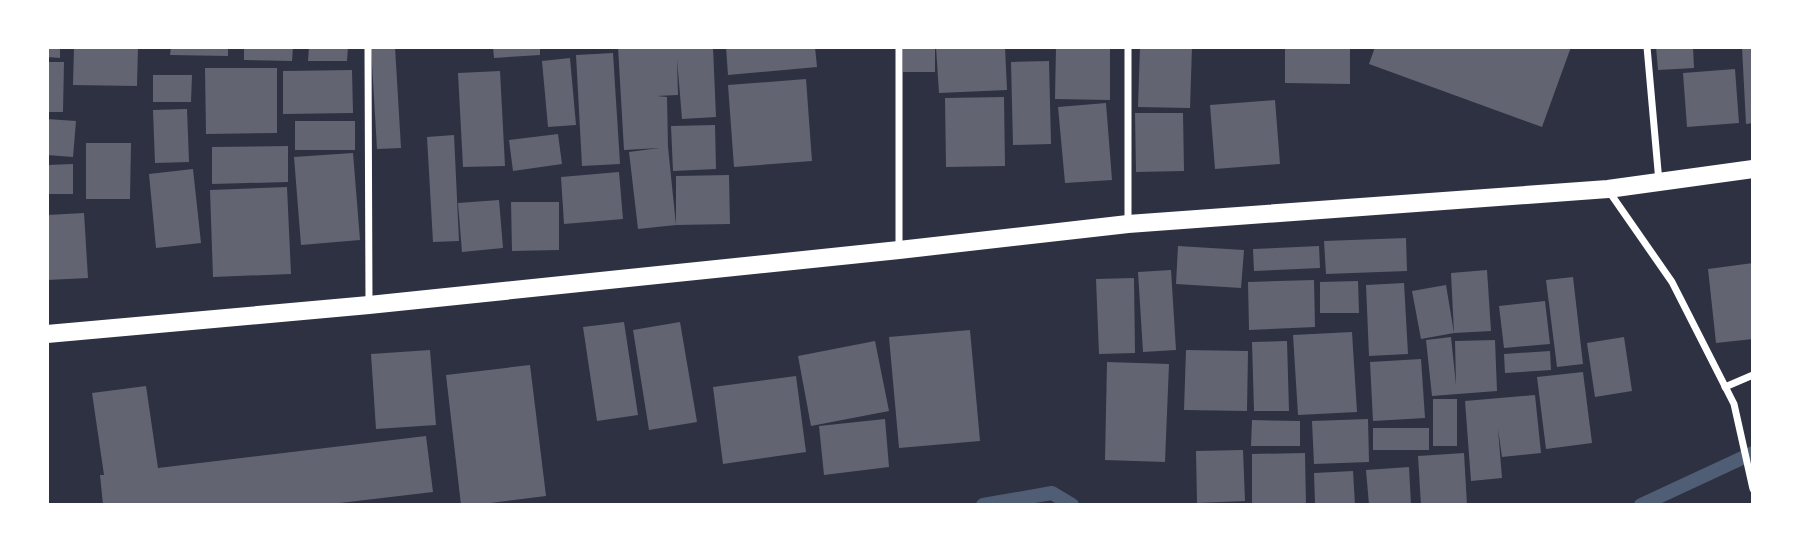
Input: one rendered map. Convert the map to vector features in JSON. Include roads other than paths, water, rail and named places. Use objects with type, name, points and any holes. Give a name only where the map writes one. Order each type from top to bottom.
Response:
[{"type":"main road","points":[[47,334],[369,305],[1128,224],[1608,189],[1753,169]]},
{"type":"street","points":[[368,47],[369,305]]},
{"type":"street","points":[[899,47],[899,250]]},
{"type":"street","points":[[1128,47],[1128,224]]},
{"type":"street","points":[[1647,47],[1660,183]]},
{"type":"street","points":[[1608,189],[1672,282],[1734,404],[1753,489]]},
{"type":"street","points":[[1725,387],[1753,375]]},
{"type":"waterway","points":[[1641,505],[1753,453]]},
{"type":"waterway","points":[[983,505],[1052,493],[1072,505]]}]
